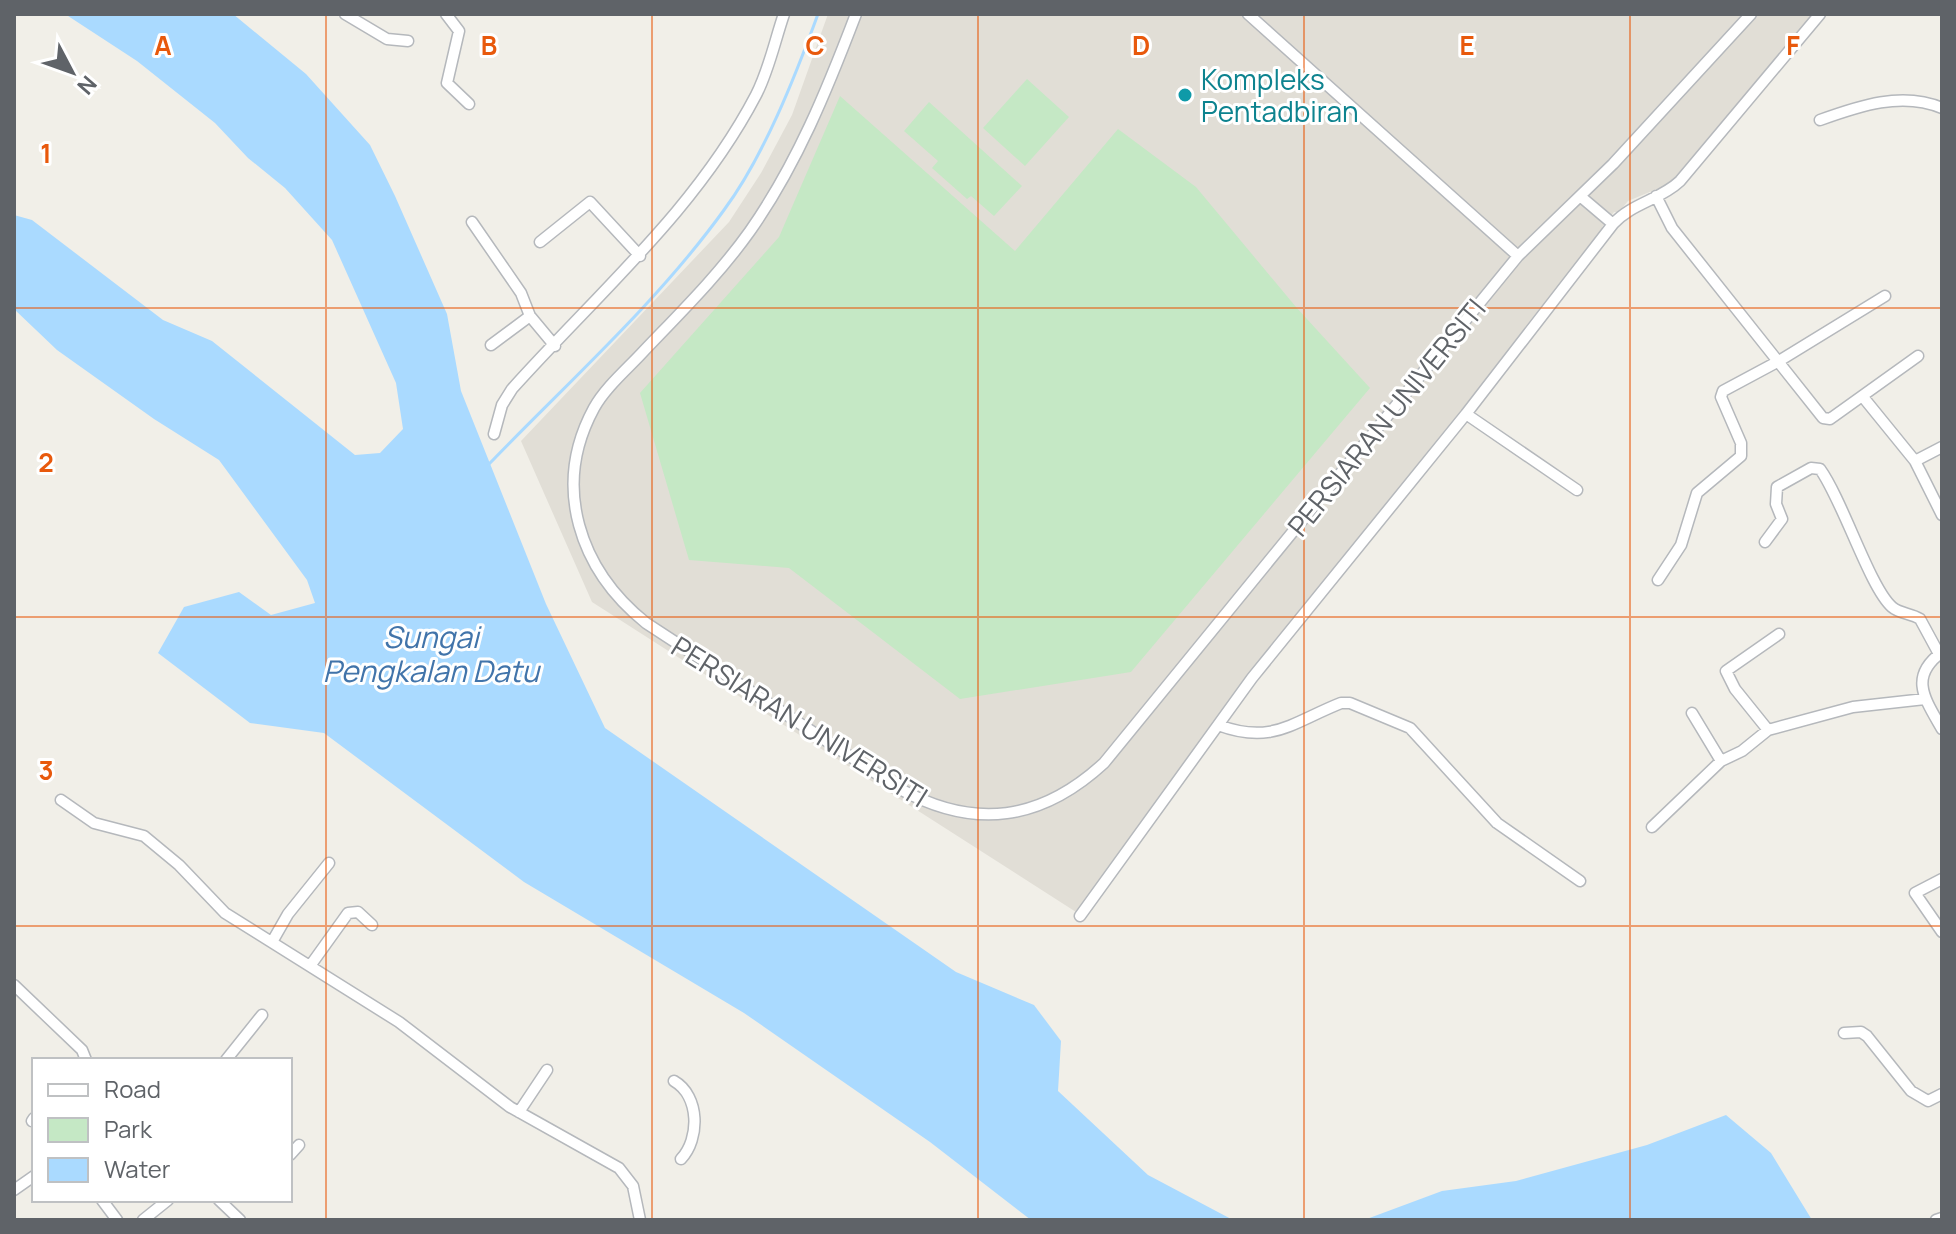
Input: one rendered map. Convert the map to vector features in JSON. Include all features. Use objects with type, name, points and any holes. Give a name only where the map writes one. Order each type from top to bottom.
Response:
[{"type":"street","points":[[345,14],[387,39],[408,41]]},
{"type":"street","points":[[446,14],[459,31],[447,83],[469,104]]},
{"type":"street","points":[[494,434],[502,405],[512,389],[640,256],[731,138],[757,92],[784,14]]},
{"type":"street","name":"PERSIARAN UNIVERSITI","points":[[856,14],[823,99],[793,162],[749,231],[716,275],[595,407],[581,438],[574,467],[577,523],[588,553],[621,603],[646,623],[930,806],[960,814],[1023,811],[1057,799],[1080,785],[1104,763],[1518,256],[1643,134],[1751,14]]},
{"type":"street","points":[[1248,14],[1518,256]]},
{"type":"street","points":[[1080,916],[1218,725],[1613,224],[1632,206],[1680,181],[1820,14]]},
{"type":"street","points":[[1820,120],[1857,106],[1903,99],[1942,108]]},
{"type":"street","points":[[1580,196],[1613,224]]},
{"type":"street","points":[[1656,196],[1672,228],[1825,419],[1863,397],[1918,356]]},
{"type":"street","points":[[540,242],[590,202],[640,256]]},
{"type":"street","points":[[472,222],[525,300],[530,316],[555,346]]},
{"type":"street","points":[[1658,580],[1681,545],[1697,493],[1741,456],[1741,443],[1721,397],[1723,391],[1779,361],[1885,296]]},
{"type":"street","points":[[491,345],[530,316]]},
{"type":"street","points":[[1863,397],[1915,461],[1942,515]]},
{"type":"street","points":[[1466,414],[1577,490]]},
{"type":"street","points":[[1915,461],[1942,447]]},
{"type":"street","points":[[1765,542],[1782,519],[1776,504],[1777,487],[1811,468],[1820,469],[1847,515],[1882,595],[1894,609],[1920,619],[1940,653],[1923,671],[1925,699],[1942,729]]},
{"type":"street","points":[[1768,730],[1735,689],[1726,671],[1779,634]]},
{"type":"street","points":[[1652,827],[1721,761],[1742,751],[1768,730],[1853,707],[1925,699]]},
{"type":"street","points":[[1218,725],[1246,735],[1270,734],[1341,703],[1350,703],[1405,725],[1497,823],[1580,881]]},
{"type":"street","points":[[1692,713],[1721,761]]},
{"type":"street","points":[[61,800],[94,823],[144,836],[179,865],[225,913],[399,1022],[519,1112],[619,1168],[633,1186],[640,1220]]},
{"type":"street","points":[[272,942],[288,914],[329,863]]},
{"type":"street","points":[[1942,879],[1915,893],[1942,932]]},
{"type":"street","points":[[310,966],[348,913],[358,912],[372,925]]},
{"type":"street","points":[[14,985],[82,1050],[85,1058]]},
{"type":"street","points":[[228,1058],[262,1015]]},
{"type":"street","points":[[1844,1033],[1861,1032],[1867,1036],[1911,1091],[1928,1101],[1942,1094]]},
{"type":"street","points":[[519,1112],[547,1070]]},
{"type":"street","points":[[674,1081],[688,1092],[694,1113],[691,1146],[681,1159]]},
{"type":"street","points":[[292,1153],[299,1145]]},
{"type":"street","points":[[14,1190],[32,1177]]},
{"type":"street","points":[[104,1202],[117,1220]]},
{"type":"street","points":[[143,1220],[166,1202]]},
{"type":"street","points":[[223,1202],[240,1220]]},
{"type":"street","points":[[1936,1220],[1942,1218]]},
{"type":"shaded area","points":[[828,14],[1816,14],[1676,181],[1628,201],[1619,212],[1614,212],[1602,227],[1603,233],[1240,687],[1076,912],[592,602],[521,441],[729,222],[761,173],[792,115]]},
{"type":"green space","points":[[1027,79],[1069,117],[1025,166],[983,128]]},
{"type":"green space","points":[[840,96],[1015,251],[1118,129],[1196,187],[1296,307],[1370,388],[1131,672],[960,699],[789,568],[689,560],[640,393],[779,237]]},
{"type":"green space","points":[[929,102],[1022,186],[994,216],[971,196],[967,199],[932,168],[938,161],[904,131]]},
{"type":"water","name":"Sungai Pengkalan Datu","points":[[65,14],[233,14],[306,74],[370,145],[395,196],[447,314],[461,391],[546,604],[605,728],[956,972],[1034,1005],[1061,1041],[1058,1091],[1148,1175],[1233,1220],[1031,1220],[930,1142],[744,1013],[524,882],[324,733],[250,723],[158,653],[184,607],[239,592],[271,615],[315,603],[307,580],[219,460],[154,419],[57,350],[14,309],[14,215],[32,220],[163,320],[212,341],[355,455],[380,453],[403,429],[396,383],[332,240],[285,188],[248,158],[215,123],[137,61]]},
{"type":"water","points":[[1726,1115],[1771,1153],[1812,1220],[1364,1220],[1442,1191],[1516,1181],[1647,1145]]},
{"type":"waterway","points":[[489,464],[641,310],[724,210],[765,141],[818,14]]},
{"type":"place","name":"Kompleks Pentadbiran","points":[[1185,95]]}]
